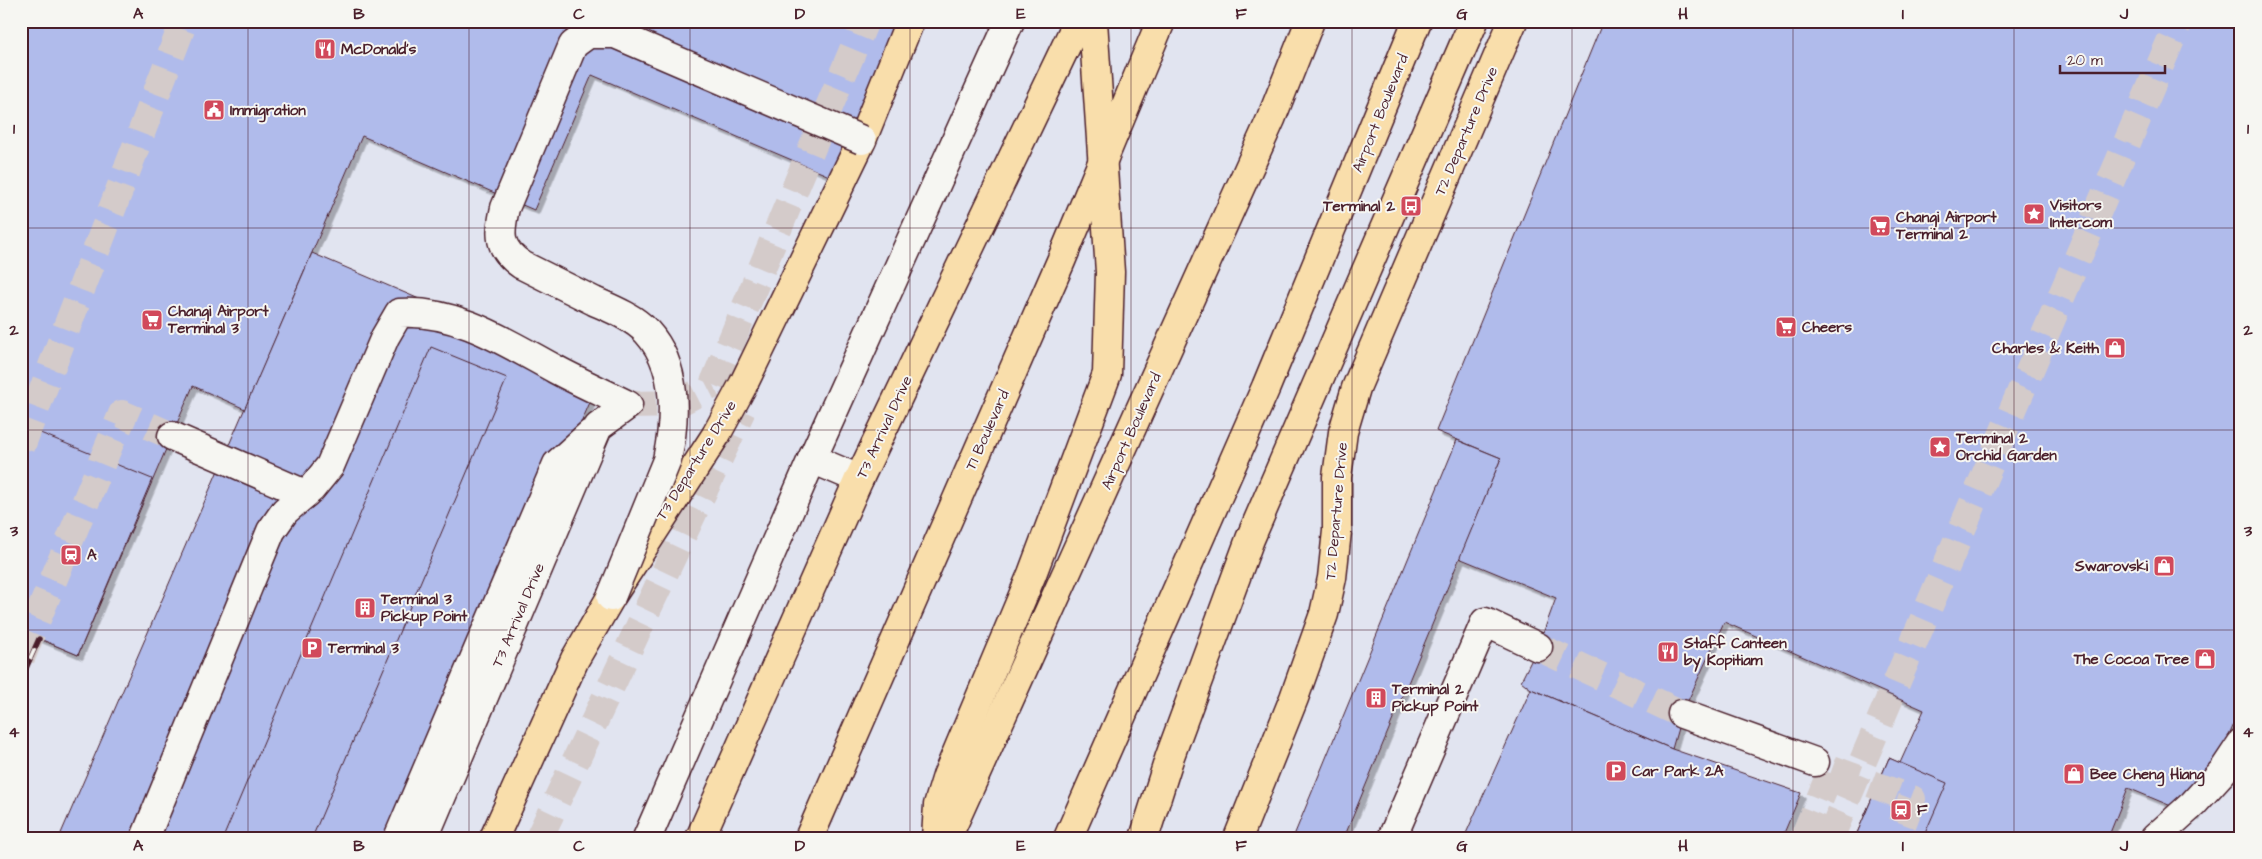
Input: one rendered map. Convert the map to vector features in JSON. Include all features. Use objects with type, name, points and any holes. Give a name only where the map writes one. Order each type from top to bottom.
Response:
[{"type":"main road","name":"T3 Departure Drive","points":[[494,838],[575,659],[611,597],[716,435],[743,385],[862,140],[910,21]]},
{"type":"main road","name":"T3 Arrival Drive","points":[[700,838],[859,479],[1078,21]]},
{"type":"main road","points":[[936,838],[938,805],[947,776],[1032,574],[1107,374],[1110,272],[1093,21]]},
{"type":"main road","name":"T1 Boulevard","points":[[810,838],[1061,261],[1160,21]]},
{"type":"main road","name":"Airport Boulevard","points":[[947,838],[1271,119],[1310,21]]},
{"type":"main road","name":"Airport Boulevard","points":[[1068,838],[1266,387],[1417,21]]},
{"type":"main road","points":[[1144,838],[1170,756],[1250,539],[1474,21]]},
{"type":"main road","name":"T2 Departure Drive","points":[[1238,838],[1294,698],[1324,614],[1332,578],[1338,530],[1337,477],[1343,432],[1356,388],[1513,21]]},
{"type":"lane","points":[[647,838],[812,459],[1010,21]]},
{"type":"lane","points":[[611,597],[667,460],[672,436],[674,401],[668,375],[660,351],[646,331],[626,316],[522,265],[510,257],[501,243],[501,227],[505,208],[573,45],[588,34],[615,34],[862,140]]},
{"type":"lane","points":[[145,838],[271,530],[285,511],[305,494],[330,466],[384,337],[398,313],[419,312],[474,326],[628,405],[598,427],[557,464],[398,838]]},
{"type":"lane","name":"T3 Arrival Drive","points":[[424,838],[598,427]]},
{"type":"lane","points":[[172,436],[305,494]]},
{"type":"lane","points":[[812,459],[859,479]]},
{"type":"lane","points":[[1392,838],[1485,622],[1538,647]]},
{"type":"lane","points":[[1682,714],[1815,762]]},
{"type":"lane","points":[[2155,838],[2194,804],[2239,751]]},
{"type":"shaded area","points":[[21,21],[2241,21],[2241,838],[21,838]]},
{"type":"building","name":"Changi Airport Terminal 3","points":[[21,21],[902,21],[834,178],[592,75],[534,210],[362,136],[245,409],[193,386],[78,655],[21,631]]},
{"type":"building","name":"Changi Airport Terminal 2","points":[[1603,21],[2241,21],[2241,719],[2237,717],[2195,816],[2128,788],[2108,838],[1855,838],[1889,758],[1900,763],[1924,710],[1724,622],[1682,714],[1672,749],[1531,689],[1521,681],[1538,647],[1556,598],[1459,558],[1501,458],[1436,431]]},
{"type":"building","name":"Terminal 3","points":[[312,253],[601,377],[401,838],[59,838]]},
{"type":"building","name":"Terminal 3 Pickup Point","points":[[431,347],[507,378],[312,838],[223,838]]},
{"type":"building","name":"A","points":[[21,425],[152,479],[78,655],[21,631]]},
{"type":"building","name":"Terminal 2 Pickup Point","points":[[1457,440],[1501,458],[1344,838],[1293,838]]},
{"type":"building","name":"Car Park 2A","points":[[1531,689],[1672,749],[1801,793],[1782,838],[1464,838]]},
{"type":"building","name":"F","points":[[1889,758],[1947,783],[1923,838],[1855,838]]},
{"type":"tunnel","points":[[21,447],[184,21]]},
{"type":"tunnel","points":[[713,385],[865,21]]},
{"type":"tunnel","points":[[1830,838],[2179,21]]},
{"type":"tunnel","points":[[628,405],[676,404],[713,385]]},
{"type":"tunnel","points":[[539,838],[742,410]]},
{"type":"tunnel","points":[[21,658],[122,414],[172,436]]},
{"type":"tunnel","points":[[1538,647],[1682,714]]},
{"type":"tunnel","points":[[1804,838],[1832,769],[1816,762]]},
{"type":"tunnel","points":[[1832,769],[1912,799],[1897,838]]},
{"type":"railway","points":[[21,679],[39,639]]},
{"type":"place","name":"McDonald's","points":[[325,49]]},
{"type":"place","name":"Immigration","points":[[214,110]]},
{"type":"place","name":"Terminal 2","points":[[1411,206]]},
{"type":"place","name":"Visitors Intercom","points":[[2034,214]]},
{"type":"place","name":"Changi Airport Terminal 2","points":[[1880,226]]},
{"type":"place","name":"Changi Airport Terminal 3","points":[[152,320]]},
{"type":"place","name":"Cheers","points":[[1786,327]]},
{"type":"place","name":"Charles & Keith","points":[[2115,348]]},
{"type":"place","name":"Terminal 2 Orchid Garden","points":[[1940,447]]},
{"type":"place","name":"A","points":[[71,555]]},
{"type":"place","name":"Swarovski","points":[[2164,566]]},
{"type":"place","name":"Terminal 3 Pickup Point","points":[[365,608]]},
{"type":"place","name":"Terminal 3","points":[[312,648]]},
{"type":"place","name":"Staff Canteen by Kopitiam","points":[[1668,652]]},
{"type":"place","name":"The Cocoa Tree","points":[[2205,659]]},
{"type":"place","name":"Terminal 2 Pickup Point","points":[[1376,698]]},
{"type":"place","name":"Car Park 2A","points":[[1616,771]]},
{"type":"place","name":"Bee Cheng Hiang","points":[[2074,774]]},
{"type":"place","name":"F","points":[[1901,810]]}]
